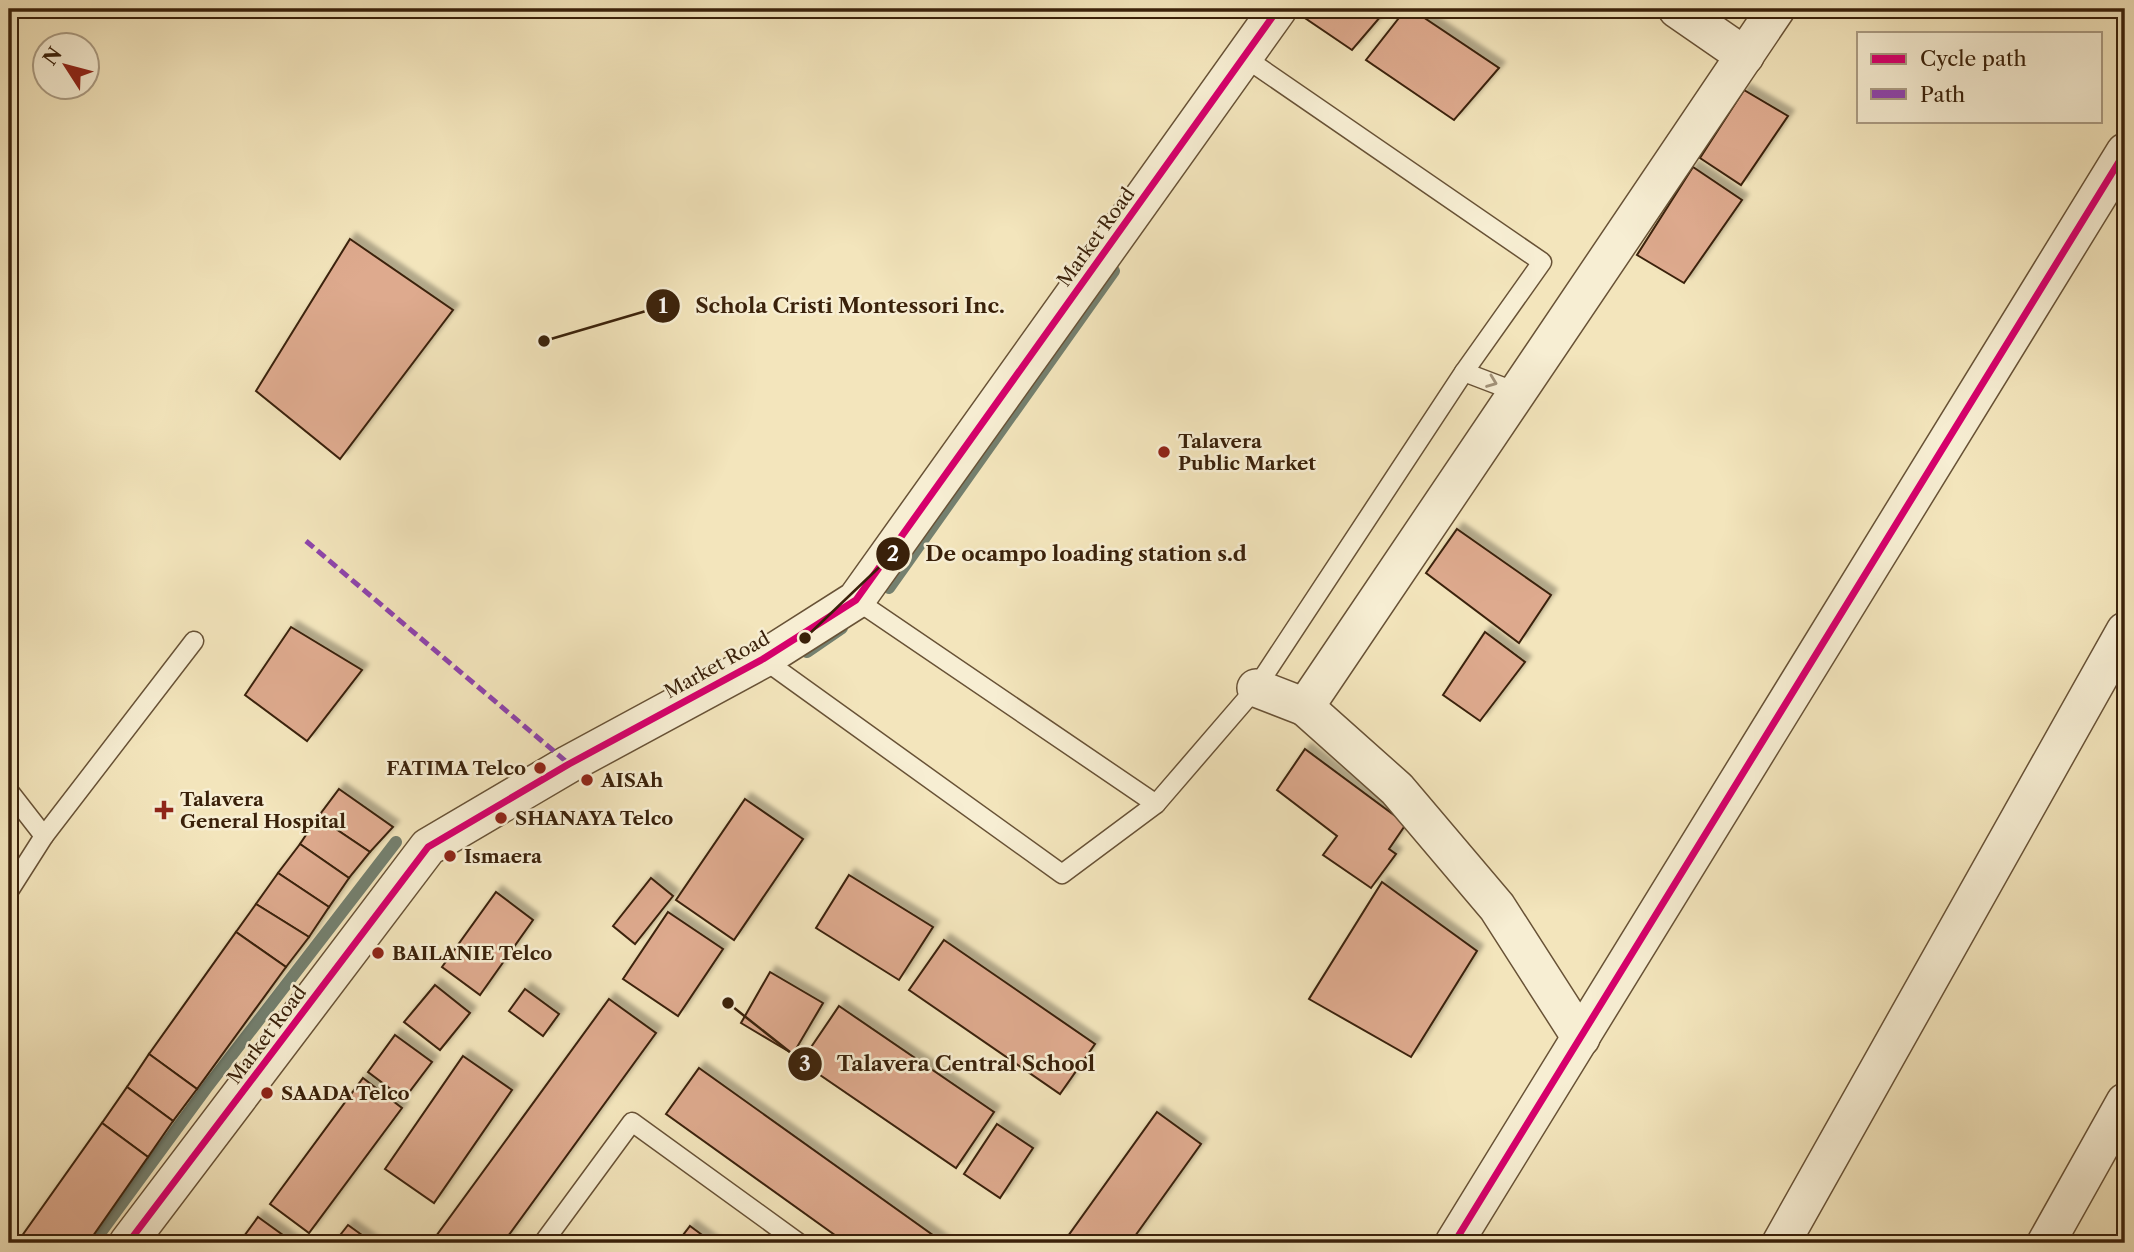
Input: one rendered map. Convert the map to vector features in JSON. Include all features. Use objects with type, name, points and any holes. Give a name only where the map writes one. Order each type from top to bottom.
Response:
[{"type":"street","name":"Market Road","points":[[128,1243],[428,848],[569,764],[763,659],[856,600],[1278,9]]},
{"type":"street","points":[[1677,9],[1745,56]]},
{"type":"street","points":[[1305,707],[1776,9]]},
{"type":"street","points":[[1454,1243],[2125,152]]},
{"type":"street","points":[[1781,1243],[2125,631]]},
{"type":"street","points":[[1256,688],[1305,707],[1397,789],[1497,906],[1581,1038]]},
{"type":"street","points":[[2046,1243],[2125,1102]]},
{"type":"lane","points":[[763,659],[1062,874],[1156,804],[1256,688],[1465,372],[1542,262],[1244,57]]},
{"type":"lane","points":[[1465,372],[1519,393]]},
{"type":"lane","points":[[856,600],[1156,804]]},
{"type":"lane","points":[[9,891],[44,836],[194,641]]},
{"type":"lane","points":[[9,790],[44,836]]},
{"type":"lane","points":[[543,1243],[632,1122],[799,1243]]},
{"type":"building","points":[[1303,9],[1387,9],[1352,50],[1299,14]]},
{"type":"building","points":[[1406,9],[1411,9],[1499,68],[1454,120],[1366,60]]},
{"type":"building","points":[[1744,90],[1788,116],[1741,185],[1700,158]]},
{"type":"building","points":[[1693,167],[1742,200],[1684,283],[1637,255]]},
{"type":"building","points":[[350,239],[453,310],[340,459],[256,391]]},
{"type":"building","points":[[1457,529],[1551,595],[1519,643],[1426,573]]},
{"type":"building","points":[[291,627],[362,670],[307,741],[245,695]]},
{"type":"building","points":[[1485,632],[1525,662],[1480,721],[1443,695]]},
{"type":"building","points":[[1305,749],[1406,824],[1389,849],[1396,854],[1371,888],[1323,855],[1337,836],[1277,790]]},
{"type":"building","points":[[339,789],[393,827],[370,852],[318,817]]},
{"type":"building","points":[[745,799],[803,839],[734,940],[676,900]]},
{"type":"building","points":[[318,817],[370,852],[349,878],[300,844]]},
{"type":"building","points":[[300,844],[349,878],[329,907],[278,873]]},
{"type":"building","points":[[278,873],[329,907],[309,937],[256,904]]},
{"type":"building","points":[[849,875],[933,927],[899,980],[816,928]]},
{"type":"building","points":[[651,878],[673,896],[635,944],[613,926]]},
{"type":"building","points":[[1382,882],[1477,951],[1411,1057],[1309,999]]},
{"type":"building","points":[[496,892],[533,920],[480,995],[442,967]]},
{"type":"building","points":[[256,904],[309,937],[286,967],[236,932]]},
{"type":"building","points":[[668,912],[723,949],[678,1016],[623,979]]},
{"type":"building","points":[[236,932],[286,967],[197,1089],[149,1054]]},
{"type":"building","points":[[944,940],[1095,1044],[1060,1094],[909,990]]},
{"type":"building","points":[[770,972],[823,1003],[793,1054],[741,1023]]},
{"type":"building","points":[[435,985],[470,1013],[440,1050],[404,1022]]},
{"type":"building","points":[[525,989],[559,1014],[543,1036],[509,1011]]},
{"type":"building","points":[[609,999],[656,1033],[503,1243],[431,1243]]},
{"type":"building","points":[[839,1006],[994,1112],[956,1168],[801,1062]]},
{"type":"building","points":[[395,1035],[432,1062],[404,1099],[368,1072]]},
{"type":"building","points":[[149,1054],[197,1089],[173,1121],[127,1087]]},
{"type":"building","points":[[463,1056],[512,1090],[434,1203],[385,1169]]},
{"type":"building","points":[[699,1068],[944,1243],[846,1243],[666,1114]]},
{"type":"building","points":[[363,1078],[402,1108],[309,1233],[270,1204]]},
{"type":"building","points":[[127,1087],[173,1121],[148,1157],[102,1123]]},
{"type":"building","points":[[1157,1112],[1201,1144],[1130,1243],[1063,1243]]},
{"type":"building","points":[[102,1123],[148,1157],[88,1243],[23,1243],[19,1240]]},
{"type":"building","points":[[997,1124],[1033,1148],[1000,1198],[964,1174]]},
{"type":"building","points":[[258,1217],[294,1243],[239,1243]]},
{"type":"building","points":[[348,1225],[373,1243],[334,1243]]},
{"type":"building","points":[[690,1226],[713,1243],[677,1243]]},
{"type":"waterway","points":[[889,588],[1114,271]]},
{"type":"waterway","points":[[807,652],[842,628]]},
{"type":"waterway","points":[[93,1243],[208,1086],[396,842]]},
{"type":"marked path","points":[[306,541],[569,764]]},
{"type":"cycle path","points":[[128,1243],[428,847],[569,764],[763,659],[856,600],[1278,9]]},
{"type":"cycle path","points":[[1454,1243],[2125,152]]},
{"type":"place","name":"Schola Cristi Montessori Inc.","points":[[544,341]]},
{"type":"place","name":"Talavera Public Market","points":[[1164,452]]},
{"type":"place","name":"De ocampo loading station s.d","points":[[805,638]]},
{"type":"place","name":"FATIMA Telco","points":[[540,768]]},
{"type":"place","name":"AISAh","points":[[587,780]]},
{"type":"place","name":"Talavera General Hospital","points":[[164,810]]},
{"type":"place","name":"SHANAYA Telco","points":[[501,818]]},
{"type":"place","name":"Ismaera","points":[[450,856]]},
{"type":"place","name":"BAILANIE Telco","points":[[378,953]]},
{"type":"place","name":"Talavera Central School","points":[[728,1003]]},
{"type":"place","name":"SAADA Telco","points":[[267,1093]]}]
